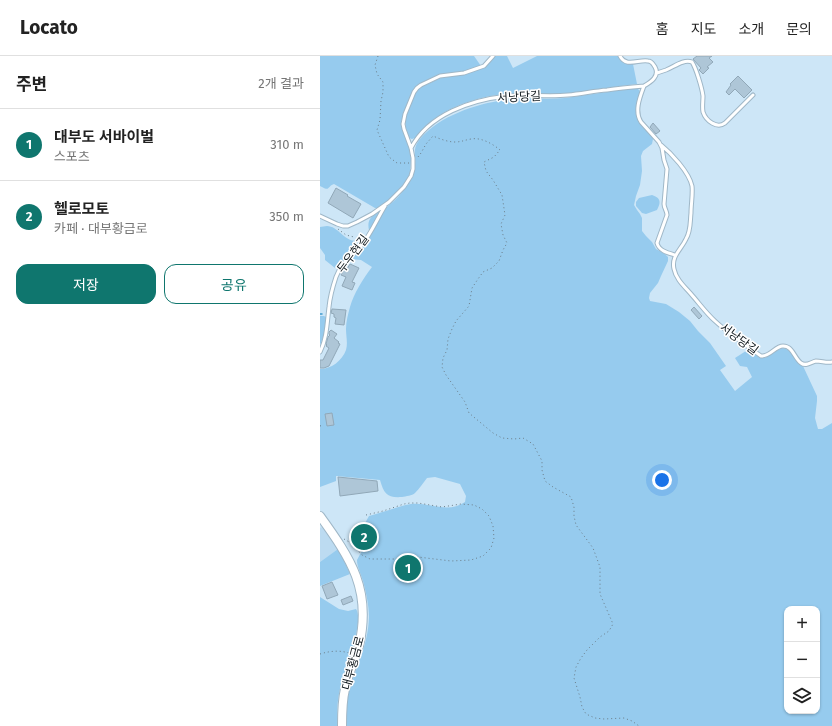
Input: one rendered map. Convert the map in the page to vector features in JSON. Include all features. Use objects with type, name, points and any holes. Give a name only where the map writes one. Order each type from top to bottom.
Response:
[{"type":"main road","name":"대부황금로","points":[[320,516],[345,552],[352,565],[362,596],[363,616],[361,637],[345,690],[342,726]]},
{"type":"lane","points":[[320,216],[337,224],[348,226],[385,205],[404,188],[411,176],[413,158],[412,148],[404,129],[403,119],[412,96],[417,88],[440,76],[464,73],[484,66],[493,56]]},
{"type":"lane","points":[[620,56],[625,62],[650,61],[654,65],[657,73]]},
{"type":"lane","points":[[687,61],[688,56]]},
{"type":"lane","points":[[661,145],[667,170],[664,207],[667,215],[656,243],[660,249],[675,256],[684,244],[689,233],[691,223],[692,186],[685,172],[672,155],[661,145],[639,118],[638,109],[644,86],[653,80],[657,73],[687,61],[692,62],[695,67],[703,95],[704,113],[707,119],[718,125],[724,125],[752,95]]},
{"type":"lane","name":"서낭당길","points":[[412,148],[416,140],[430,124],[442,116],[481,101],[507,96],[570,95],[644,86]]},
{"type":"lane","name":"두우현길","points":[[320,352],[325,339],[329,306],[336,276],[342,265],[366,239],[385,205]]},
{"type":"lane","name":"서낭당길","points":[[675,256],[673,266],[674,271],[680,281],[716,322],[732,336],[759,355],[765,356],[778,347],[783,346],[791,349],[799,361],[804,364],[817,361],[827,363],[832,362]]},
{"type":"path","points":[[378,56],[375,65],[377,74],[383,82],[383,92],[380,120],[377,130],[389,157],[397,163],[409,163],[409,154],[415,160],[433,136],[454,142],[462,142],[472,138],[483,140],[494,145],[500,150],[494,157],[484,162],[486,171],[502,196],[505,215],[501,224],[503,235],[507,243],[499,261],[492,268],[484,272],[472,288],[469,306],[456,321],[448,339],[447,350],[442,367],[465,402],[469,412],[493,433],[502,438],[524,438],[533,444],[542,461],[542,470],[546,481],[553,487],[571,497],[576,525],[593,548],[600,567],[600,594],[613,624],[609,631],[600,637],[587,650],[576,667],[574,678],[582,707],[586,714],[594,718],[624,718],[639,726]]},
{"type":"path","points":[[340,538],[351,543],[362,555],[370,558],[402,559],[418,557],[451,561],[471,560],[483,556],[491,548],[494,538],[493,526],[489,516],[482,509],[474,505],[461,504],[442,507],[410,503],[366,515]]},
{"type":"path","points":[[320,654],[335,651],[350,653],[356,656]]},
{"type":"shaded area","points":[[320,56],[474,56],[481,66],[464,71],[439,75],[416,86],[413,90],[401,122],[410,150],[410,173],[403,186],[390,200],[378,208],[375,208],[334,184],[327,189],[320,186]]},
{"type":"shaded area","points":[[495,56],[507,56],[513,68],[537,56],[618,56],[624,63],[633,64],[637,84],[561,94],[513,93],[479,99],[444,112],[431,122],[415,138],[409,138],[405,122],[406,114],[417,90],[441,78],[461,75],[484,68]]},
{"type":"shaded area","points":[[637,88],[640,91],[636,115],[653,139],[652,144],[643,151],[641,156],[642,171],[640,185],[634,205],[642,218],[642,231],[656,249],[668,257],[668,261],[658,283],[650,293],[650,301],[666,304],[690,321],[710,343],[726,366],[720,370],[735,391],[752,377],[747,367],[740,366],[735,358],[749,349],[762,358],[765,358],[781,348],[791,352],[803,366],[817,396],[815,418],[818,429],[822,429],[832,423],[832,726],[347,726],[348,696],[364,647],[369,617],[367,599],[357,560],[375,526],[364,525],[369,516],[401,506],[418,504],[438,507],[452,507],[465,502],[466,496],[460,484],[435,477],[427,478],[414,494],[402,497],[393,497],[387,494],[383,489],[380,480],[336,476],[336,481],[320,487],[320,369],[328,368],[336,364],[342,358],[347,345],[346,324],[350,307],[359,286],[372,267],[361,260],[350,259],[370,234],[368,225],[370,219],[394,201],[410,182],[414,171],[416,146],[420,139],[437,124],[459,112],[493,102],[519,99],[565,98],[626,89]]},
{"type":"shaded area","points":[[652,195],[659,199],[657,210],[646,214],[642,213],[636,206],[636,202],[639,198]]},
{"type":"shaded area","points":[[327,226],[336,229],[348,239],[357,240],[362,238],[363,240],[363,242],[338,267],[335,268],[325,260],[325,255],[320,248],[320,227]]},
{"type":"shaded area","points":[[320,316],[326,317],[326,320],[325,331],[320,345]]},
{"type":"shaded area","points":[[322,527],[338,549],[320,562],[320,528]]},
{"type":"shaded area","points":[[338,549],[350,574],[320,586],[320,562]]},
{"type":"shaded area","points":[[320,597],[339,609],[348,611],[356,609],[358,616],[356,636],[339,694],[337,726],[320,726]]},
{"type":"building","points":[[697,56],[712,56],[709,58],[713,62],[707,67],[709,68],[703,74],[699,70],[701,68],[693,59]]},
{"type":"building","points":[[738,76],[752,90],[744,98],[735,89],[729,95],[726,92],[731,85],[730,84]]},
{"type":"building","points":[[653,123],[660,131],[656,134],[650,127]]},
{"type":"building","points":[[336,188],[361,204],[353,218],[328,203]]},
{"type":"building","points":[[350,264],[359,268],[352,282],[355,283],[352,290],[342,286],[346,277],[341,275],[345,267],[347,269]]},
{"type":"building","points":[[694,307],[702,316],[699,319],[691,310]]},
{"type":"building","points":[[332,309],[346,310],[344,325],[335,324],[336,318],[334,317],[334,314],[331,313]]},
{"type":"building","points":[[331,330],[337,334],[334,338],[340,344],[329,366],[320,368],[320,360],[323,360],[329,348],[326,344],[330,335],[329,332]]},
{"type":"building","points":[[332,413],[334,425],[327,426],[325,414]]},
{"type":"building","points":[[338,477],[377,481],[378,491],[340,496]]},
{"type":"building","points":[[365,528],[371,531],[364,544],[358,541]]},
{"type":"building","points":[[332,582],[338,595],[327,599],[322,586]]},
{"type":"building","points":[[351,596],[353,601],[343,605],[341,600]]},
{"type":"place","name":"헬로모토","points":[[364,537]]},
{"type":"place","name":"대부도 서바이벌","points":[[408,568]]}]
